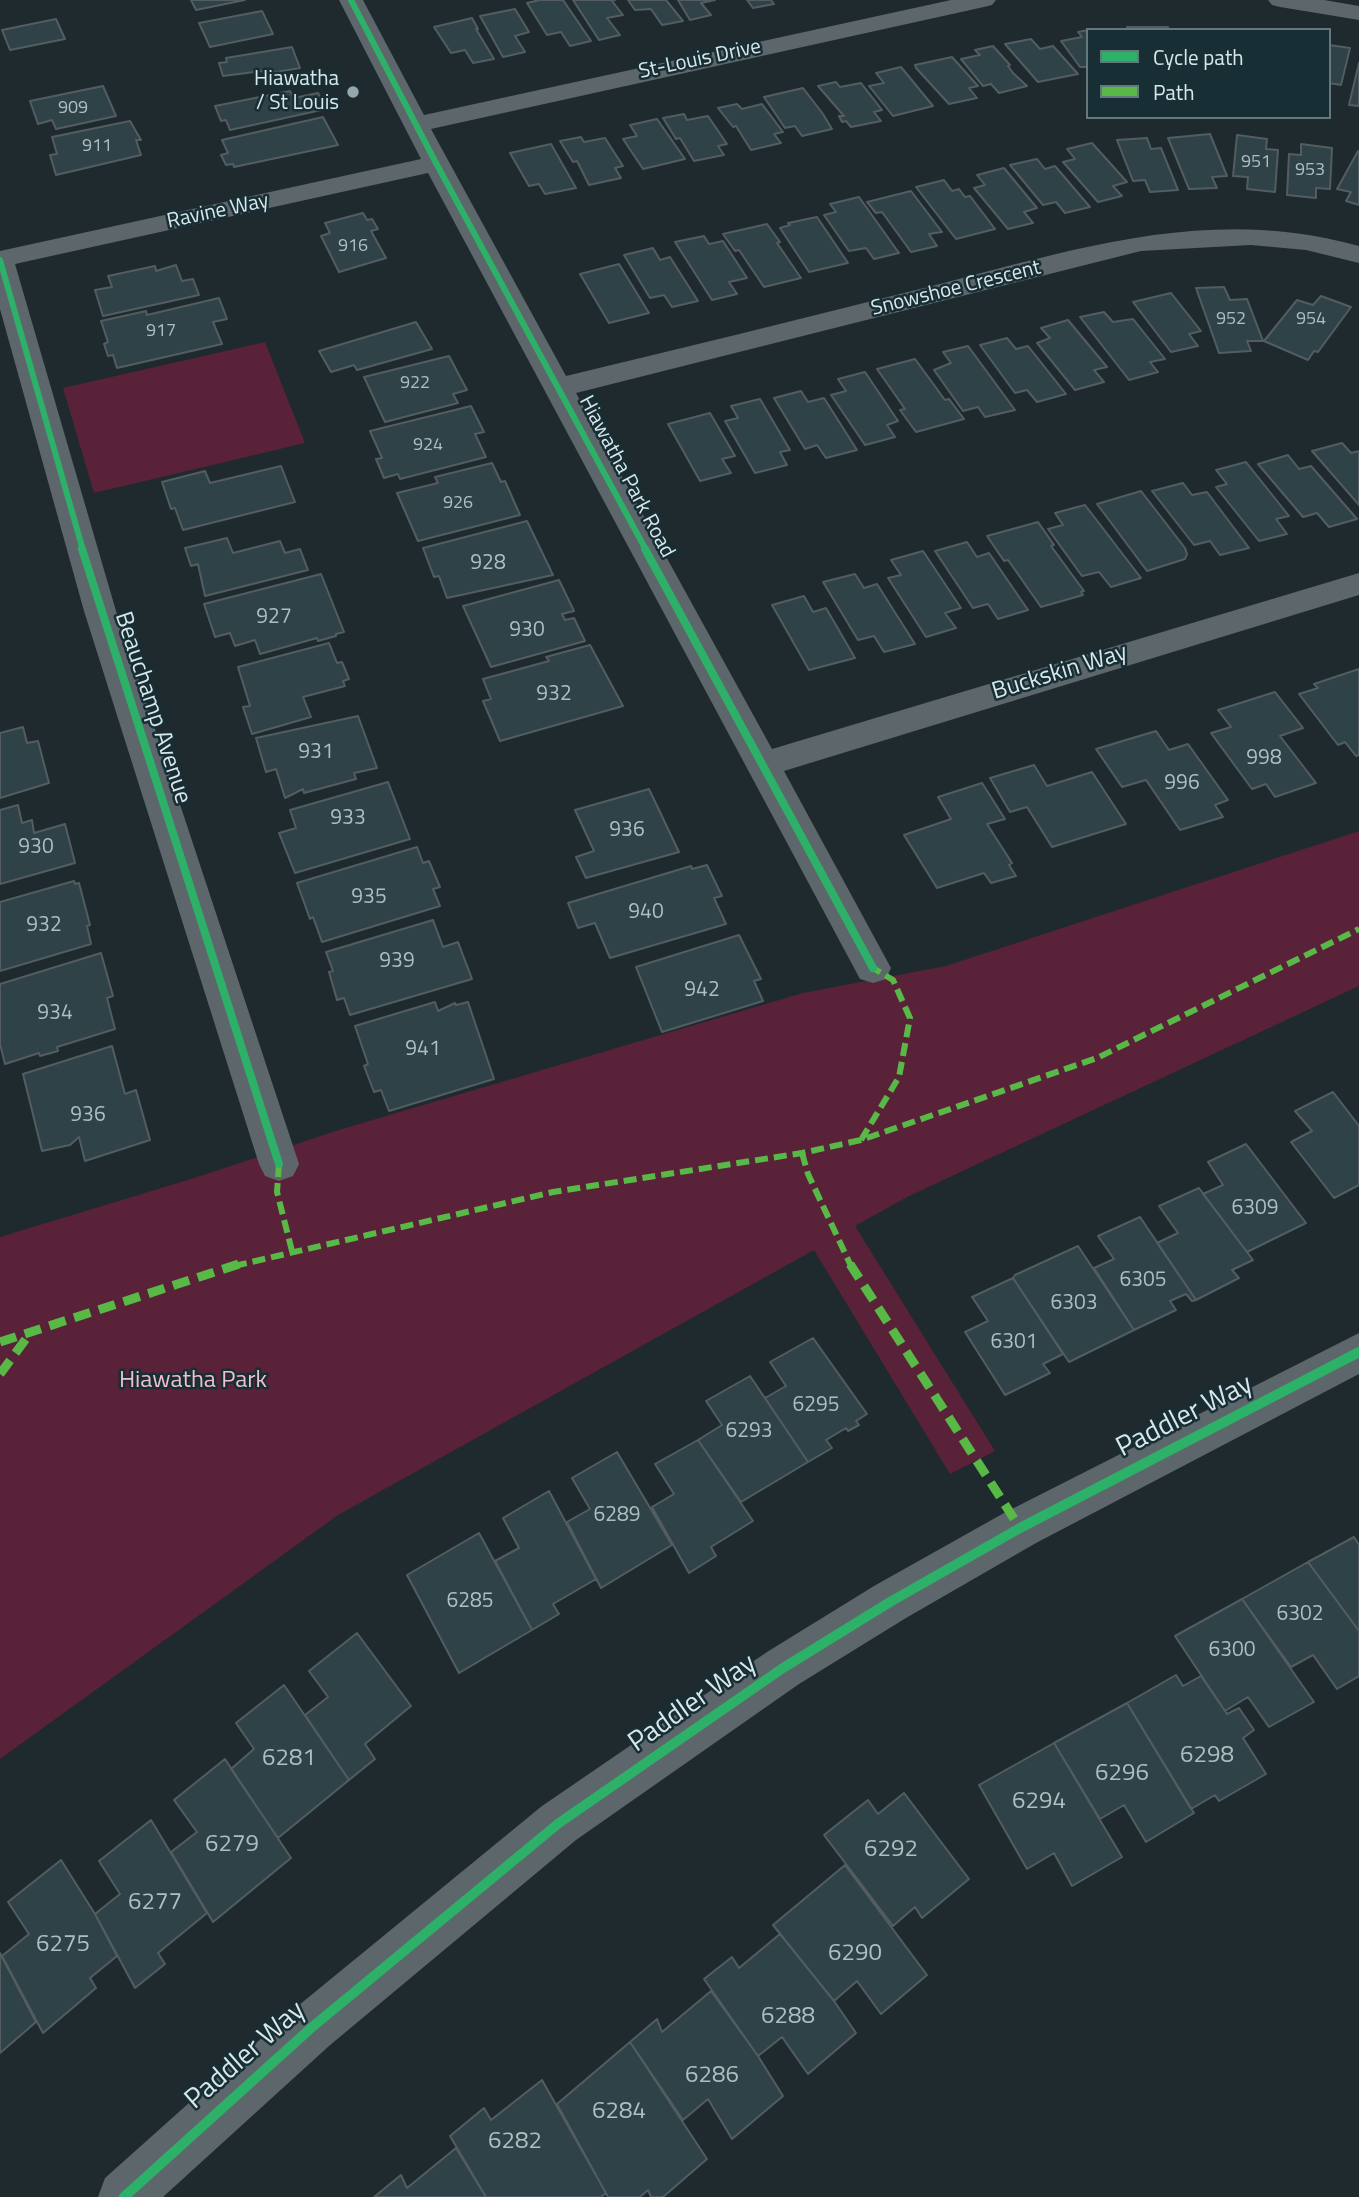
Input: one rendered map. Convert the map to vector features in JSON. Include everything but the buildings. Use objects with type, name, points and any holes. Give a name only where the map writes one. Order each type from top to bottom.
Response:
[{"type":"street","name":"Hiawatha Park Road","points":[[351,0],[436,163],[873,968]]},
{"type":"street","name":"St-Louis Drive","points":[[417,124],[984,0]]},
{"type":"street","points":[[1280,0],[1359,13]]},
{"type":"street","name":"Ravine Way","points":[[0,260],[436,163]]},
{"type":"street","name":"Snowshoe Crescent","points":[[558,387],[1141,243],[1203,236],[1267,237],[1359,255]]},
{"type":"street","name":"Beauchamp Avenue","points":[[0,260],[100,611],[279,1164]]},
{"type":"street","name":"Buckskin Way","points":[[762,765],[1359,584]]},
{"type":"street","name":"Paddler Way","points":[[124,2197],[311,2028],[559,1823],[783,1668],[890,1602],[1020,1528],[1359,1352]]},
{"type":"green space","points":[[265,342],[305,443],[94,493],[63,388]]},
{"type":"green space","name":"Hiawatha Park","points":[[1359,831],[1359,986],[907,1197],[855,1226],[995,1451],[950,1474],[814,1250],[338,1515],[0,1759],[0,1237],[204,1175],[342,1129],[803,993],[946,966]]},
{"type":"marked path","points":[[0,1342],[243,1263],[553,1192],[802,1153],[861,1140],[1097,1058],[1359,929]]},
{"type":"marked path","points":[[861,1140],[899,1077],[910,1018],[893,980],[873,968]]},
{"type":"marked path","points":[[802,1153],[808,1174],[854,1273],[1020,1528]]},
{"type":"marked path","points":[[279,1164],[277,1192],[292,1251]]},
{"type":"marked path","points":[[0,1374],[31,1332]]},
{"type":"cycle path","points":[[351,0],[436,163],[873,968]]},
{"type":"cycle path","points":[[0,260],[100,611],[279,1164]]},
{"type":"cycle path","points":[[124,2197],[311,2028],[559,1823],[783,1668],[890,1602],[1020,1528],[1359,1352]]},
{"type":"place","name":"Hiawatha / St Louis","points":[[353,92]]}]
